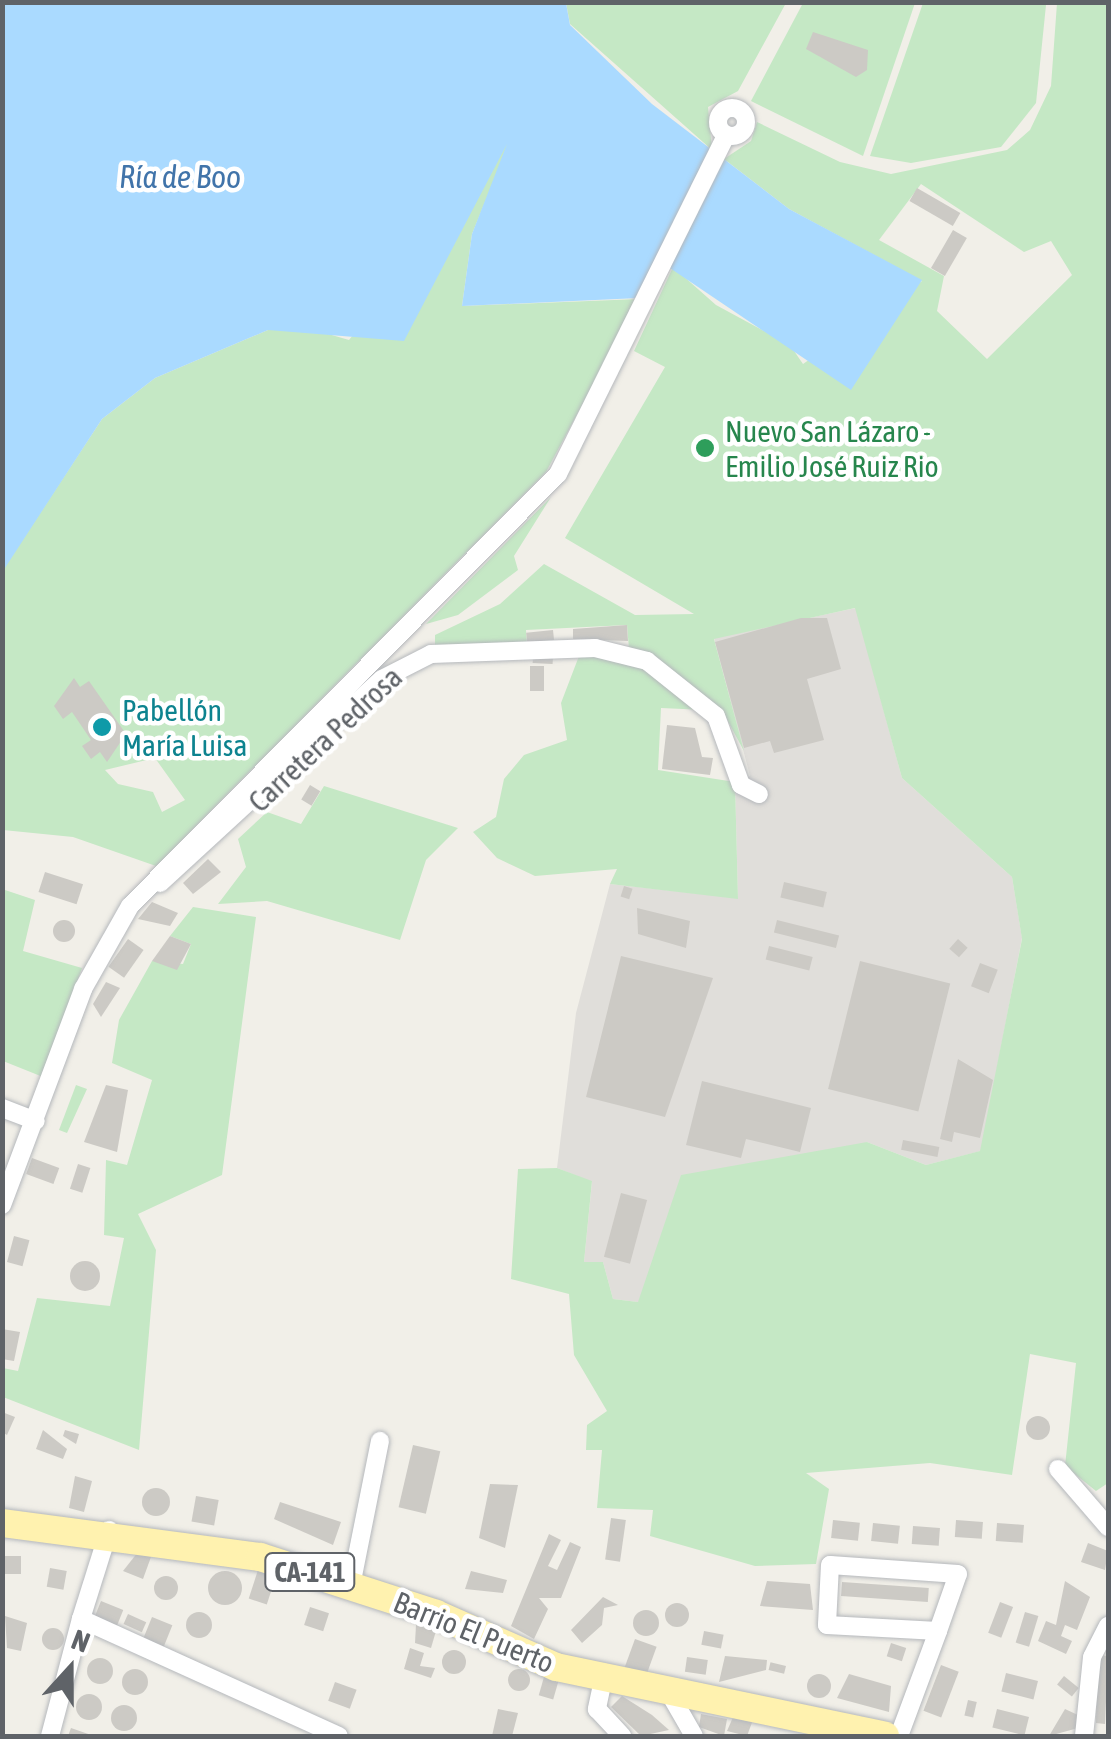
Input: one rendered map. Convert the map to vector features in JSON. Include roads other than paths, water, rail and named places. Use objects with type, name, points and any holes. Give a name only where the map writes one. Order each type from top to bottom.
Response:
[{"type":"main road","name":"Barrio El Puerto","points":[[2,1522],[110,1530],[260,1557],[350,1586],[603,1680],[671,1696],[786,1709],[885,1736]]},
{"type":"street","name":"Carretera Pedrosa","points":[[2,1206],[83,989],[143,893],[558,474],[644,308],[726,136]]},
{"type":"street","name":"Carretera Pedrosa","points":[[143,893],[258,801],[382,678],[430,654],[595,648],[647,661],[716,716],[741,785],[759,794]]},
{"type":"street","points":[[2,1108],[36,1121]]},
{"type":"street","points":[[350,1586],[380,1441]]},
{"type":"street","points":[[1058,1469],[1108,1527]]},
{"type":"street","points":[[50,1736],[110,1530]]},
{"type":"street","points":[[898,1736],[938,1631],[958,1574],[830,1565],[828,1625],[938,1631]]},
{"type":"street","points":[[82,1619],[339,1736]]},
{"type":"street","points":[[1084,1736],[1092,1657],[1108,1626]]},
{"type":"street","points":[[603,1680],[596,1709],[622,1736]]},
{"type":"street","points":[[671,1696],[694,1736]]},
{"type":"water","name":"Ría de Boo","points":[[3,3],[566,3],[570,25],[652,104],[789,209],[922,280],[851,390],[658,260],[639,298],[462,306],[472,234],[507,144],[404,341],[268,330],[155,378],[102,419],[3,571]]},
{"type":"place","name":"Nuevo San Lázaro - Emilio José Ruiz Rio","points":[[705,448]]},
{"type":"place","name":"Pabellón María Luisa","points":[[102,727]]}]
